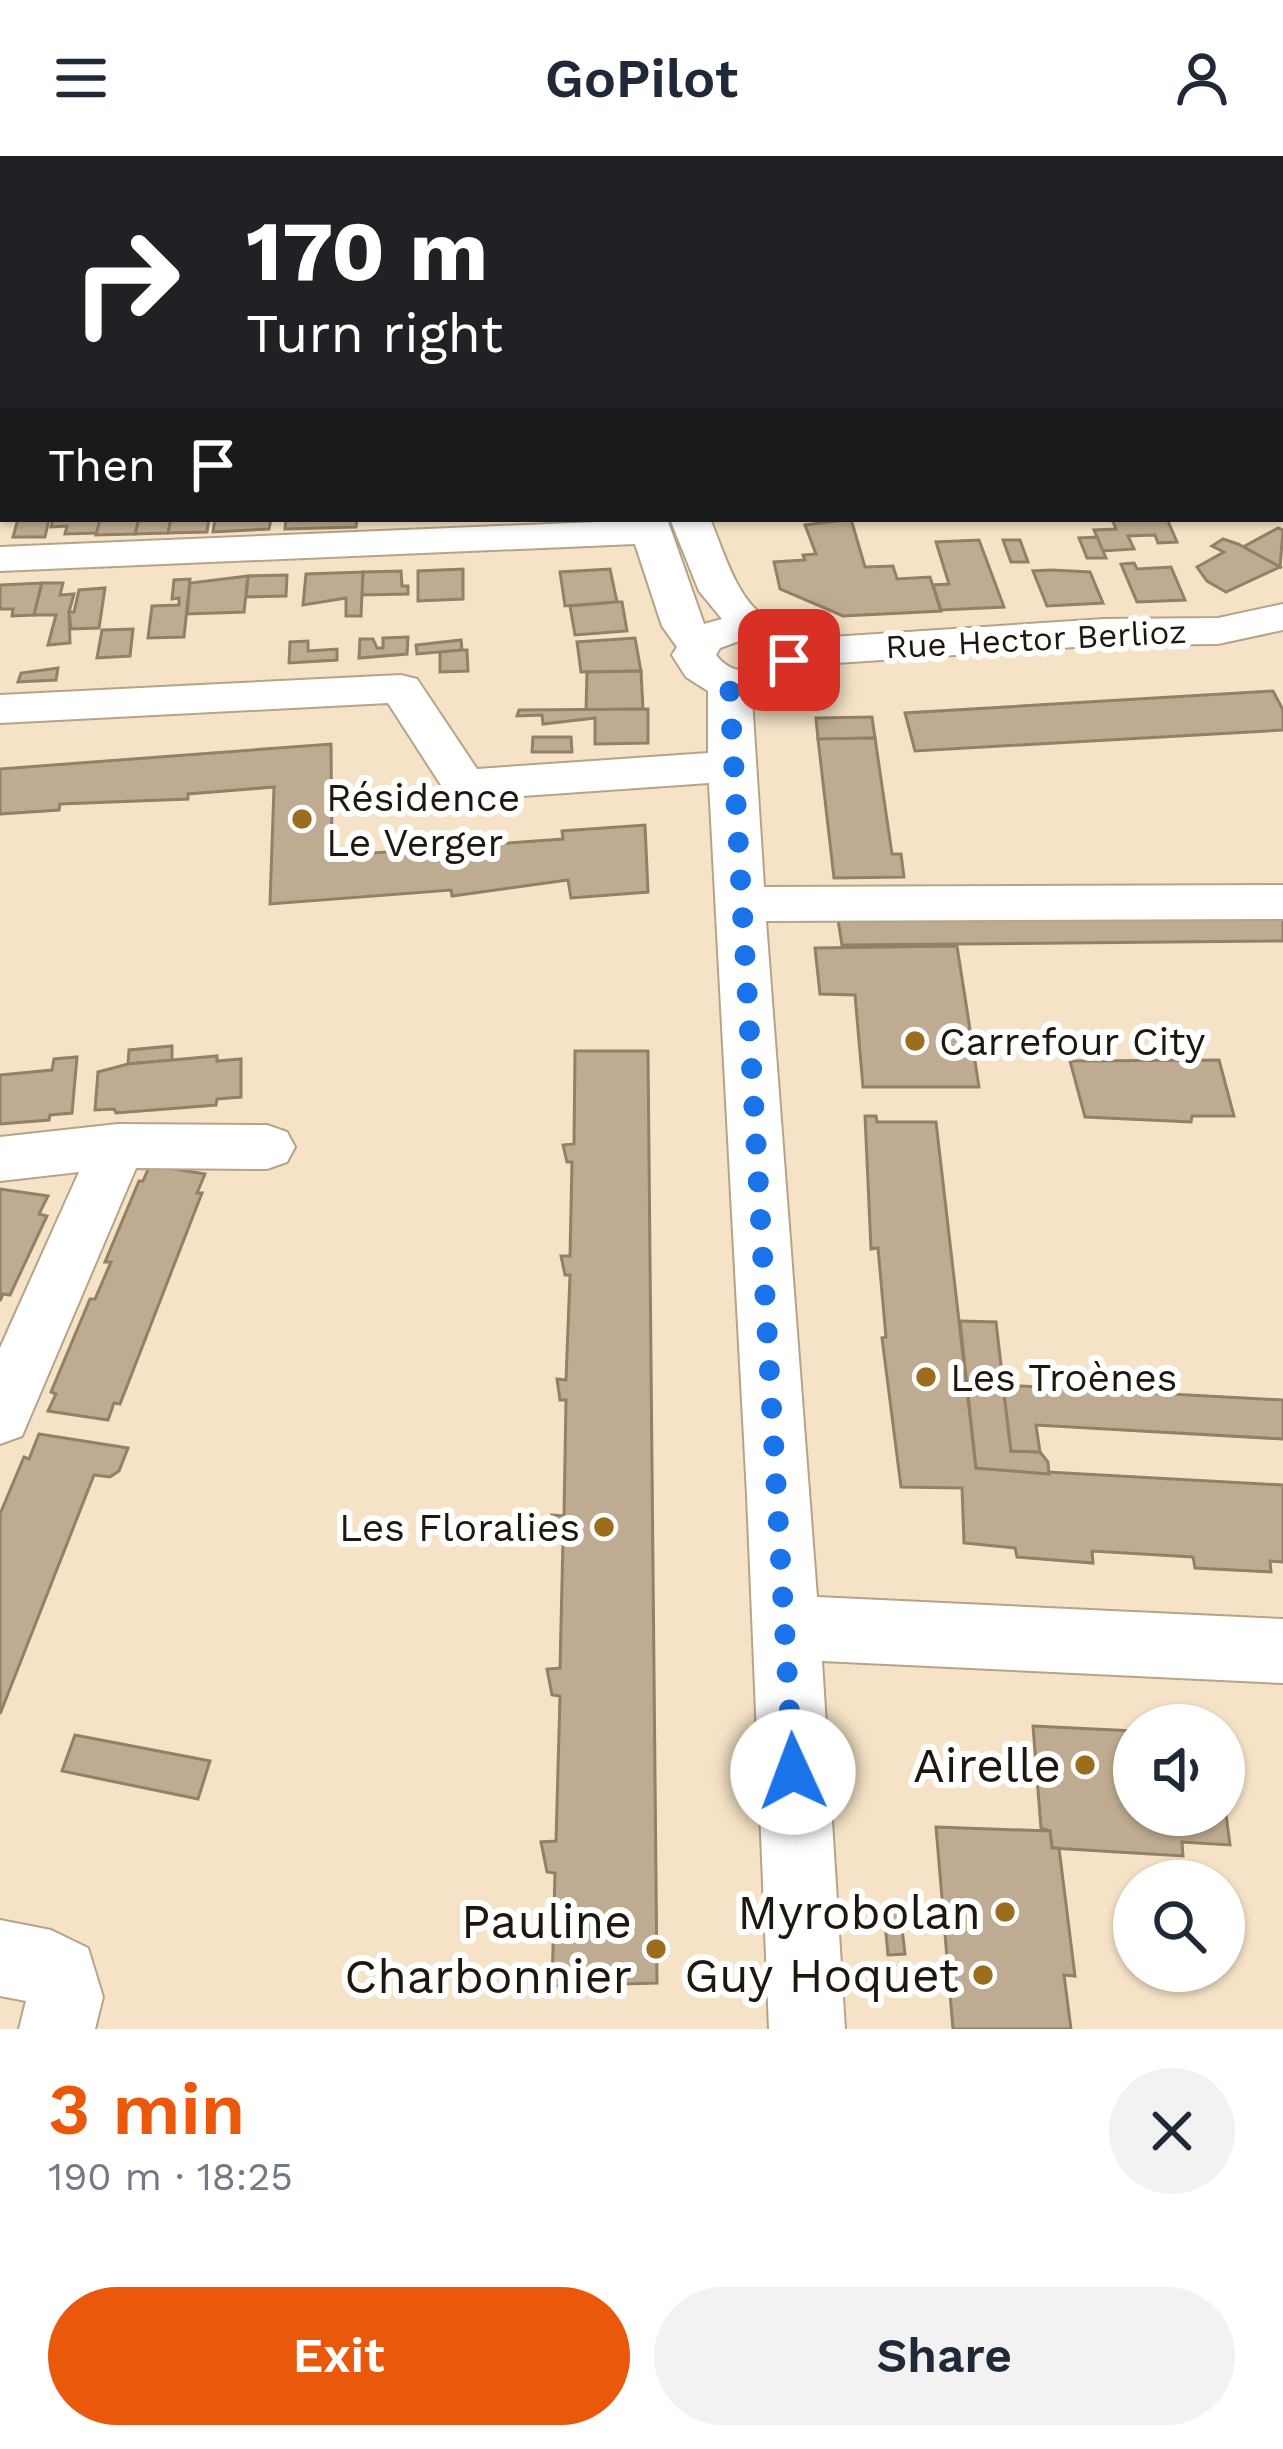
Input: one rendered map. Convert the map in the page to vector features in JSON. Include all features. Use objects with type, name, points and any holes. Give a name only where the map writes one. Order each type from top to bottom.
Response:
[{"type":"street","points":[[0,559],[663,523]]},
{"type":"street","points":[[663,523],[720,591],[771,640],[786,667],[773,678],[714,664]]},
{"type":"street","points":[[663,523],[683,626],[714,664],[732,766],[787,1627],[807,2029]]},
{"type":"street","name":"Rue Hector Berlioz","points":[[771,640],[1218,631],[1283,617]]},
{"type":"street","points":[[0,709],[401,689],[464,785],[732,766]]},
{"type":"street","points":[[742,904],[1283,902]]},
{"type":"street","points":[[0,1417],[118,1146]]},
{"type":"street","points":[[0,1159],[118,1146],[267,1147]]},
{"type":"street","points":[[787,1627],[1283,1651]]},
{"type":"street","points":[[0,1958],[51,1968],[61,1976],[65,1997],[57,2029]]},
{"type":"building","points":[[17,522],[48,522],[45,537],[13,537]]},
{"type":"building","points":[[52,522],[99,522],[97,533],[65,534],[67,526],[51,527]]},
{"type":"building","points":[[99,522],[138,522],[135,534],[96,535]]},
{"type":"building","points":[[138,522],[170,522],[168,533],[135,534]]},
{"type":"building","points":[[170,522],[209,522],[207,532],[168,533]]},
{"type":"building","points":[[215,522],[270,522],[269,529],[213,532]]},
{"type":"building","points":[[286,522],[357,522],[356,527],[285,529]]},
{"type":"building","points":[[852,522],[865,567],[893,566],[897,579],[930,577],[941,611],[843,616],[780,589],[774,562],[805,560],[803,555],[816,554],[805,525]]},
{"type":"building","points":[[1113,522],[1168,522],[1177,542],[1158,543],[1155,535],[1128,536],[1134,549],[1103,551],[1094,530],[1116,529]]},
{"type":"building","points":[[1278,528],[1283,530],[1280,567],[1243,547]]},
{"type":"building","points":[[1097,537],[1106,558],[1087,558],[1079,538]]},
{"type":"building","points":[[1223,539],[1280,567],[1226,592],[1207,581],[1197,567],[1224,552],[1212,546]]},
{"type":"building","points":[[979,540],[1004,607],[941,610],[933,585],[949,584],[936,542]]},
{"type":"building","points":[[1003,540],[1020,540],[1028,562],[1011,562]]},
{"type":"building","points":[[1134,563],[1137,569],[1171,567],[1185,600],[1137,602],[1121,564]]},
{"type":"building","points":[[463,569],[463,599],[418,601],[418,571]]},
{"type":"building","points":[[610,569],[617,602],[565,606],[560,572]]},
{"type":"building","points":[[401,571],[408,594],[361,595],[363,572]]},
{"type":"building","points":[[1033,571],[1090,572],[1103,603],[1047,606]]},
{"type":"building","points":[[363,572],[361,616],[346,616],[346,598],[303,605],[306,574]]},
{"type":"building","points":[[287,575],[286,596],[246,597],[248,576]]},
{"type":"building","points":[[248,576],[244,612],[187,614],[190,583]]},
{"type":"building","points":[[190,579],[184,637],[148,638],[152,606],[179,605],[179,598],[172,599],[174,580]]},
{"type":"building","points":[[42,583],[34,615],[12,616],[13,609],[0,609],[0,585]]},
{"type":"building","points":[[42,583],[63,583],[60,595],[74,594],[70,643],[48,645],[56,615],[34,615]]},
{"type":"building","points":[[105,588],[99,628],[71,629],[69,612],[74,612],[79,590]]},
{"type":"building","points":[[622,602],[627,631],[575,635],[570,606]]},
{"type":"building","points":[[133,629],[130,656],[97,658],[102,630]]},
{"type":"building","points":[[408,637],[407,654],[359,658],[360,639],[373,639],[377,648],[383,648],[383,638]]},
{"type":"building","points":[[635,638],[641,671],[581,672],[577,642]]},
{"type":"building","points":[[461,640],[462,650],[417,654],[416,645]]},
{"type":"building","points":[[308,641],[308,651],[337,649],[337,660],[289,663],[290,642]]},
{"type":"building","points":[[467,650],[468,671],[440,672],[440,652]]},
{"type":"building","points":[[58,668],[56,680],[18,682],[21,673]]},
{"type":"building","points":[[641,671],[643,709],[586,710],[587,672]]},
{"type":"building","points":[[1273,691],[1283,710],[1283,730],[915,751],[905,713]]},
{"type":"building","points":[[648,709],[648,743],[595,744],[595,718],[543,724],[542,715],[517,716],[519,710]]},
{"type":"building","points":[[872,717],[875,738],[818,739],[816,718]]},
{"type":"building","points":[[533,737],[571,737],[572,752],[532,752]]},
{"type":"building","points":[[875,738],[892,854],[901,854],[904,877],[834,878],[818,739]]},
{"type":"building","name":"Résidence Le Verger","points":[[331,744],[332,856],[563,839],[562,831],[645,825],[648,892],[571,898],[568,880],[452,896],[451,890],[270,904],[274,787],[188,794],[188,799],[60,804],[59,810],[0,814],[0,769]]},
{"type":"building","points":[[1283,916],[1283,941],[842,945],[838,920]]},
{"type":"building","name":"Carrefour City","points":[[957,946],[979,1087],[863,1087],[855,995],[820,994],[815,948]]},
{"type":"building","points":[[172,1046],[172,1060],[128,1064],[129,1050]]},
{"type":"building","name":"Les Floralies","points":[[575,1051],[648,1051],[657,1983],[552,1986],[555,1873],[547,1872],[541,1842],[556,1841],[560,1696],[552,1695],[547,1669],[560,1668],[563,1540],[557,1539],[552,1515],[564,1516],[566,1400],[560,1400],[557,1379],[566,1380],[570,1275],[565,1275],[561,1256],[570,1256],[572,1162],[567,1162],[563,1145],[574,1144]]},
{"type":"building","points":[[217,1056],[217,1061],[241,1059],[241,1097],[217,1099],[216,1105],[116,1113],[114,1109],[95,1110],[98,1072],[128,1064]]},
{"type":"building","points":[[77,1057],[72,1113],[0,1124],[0,1075],[52,1070],[54,1059]]},
{"type":"building","points":[[1219,1060],[1234,1116],[1192,1116],[1191,1122],[1085,1117],[1070,1061]]},
{"type":"building","name":"Les Troènes","points":[[865,1116],[876,1116],[877,1122],[936,1122],[976,1468],[1283,1485],[1283,1562],[1270,1561],[1271,1572],[1195,1568],[1193,1557],[1092,1551],[1093,1563],[1017,1557],[1015,1548],[964,1543],[962,1488],[901,1487],[882,1338],[886,1337],[878,1248],[871,1249]]},
{"type":"building","points":[[150,1165],[205,1174],[197,1193],[202,1193],[120,1404],[114,1403],[108,1420],[48,1411],[56,1394],[51,1392],[111,1262],[105,1262],[139,1181]]},
{"type":"building","points":[[0,1189],[48,1196],[39,1214],[47,1216],[10,1295],[3,1294],[0,1301]]},
{"type":"building","points":[[960,1321],[996,1322],[1011,1451],[1040,1452],[1048,1462],[1049,1474],[976,1468]]},
{"type":"building","points":[[1003,1385],[1283,1400],[1283,1439],[1036,1425],[1040,1452],[1011,1451]]},
{"type":"building","points":[[39,1434],[128,1448],[119,1471],[110,1477],[94,1475],[0,1714],[0,1514]]},
{"type":"building","name":"Airelle","points":[[1033,1726],[1113,1730],[1113,1836],[1229,1836],[1230,1845],[1182,1842],[1183,1856],[1052,1848],[1050,1831],[1041,1828]]},
{"type":"building","points":[[75,1735],[210,1761],[198,1799],[62,1771]]},
{"type":"building","name":"Myrobolan","points":[[936,1827],[1050,1831],[1052,1848],[1059,1848],[1075,1976],[1064,1975],[1071,2029],[953,2029]]},
{"type":"building","points":[[884,1912],[900,1912],[905,1954],[888,1955]]},
{"type":"place","name":"Résidence Le Verger","points":[[302,819]]},
{"type":"place","name":"Carrefour City","points":[[915,1041]]},
{"type":"place","name":"Les Troènes","points":[[926,1377]]},
{"type":"place","name":"Les Floralies","points":[[604,1527]]},
{"type":"place","name":"Airelle","points":[[1085,1765]]},
{"type":"place","name":"Myrobolan","points":[[1005,1912]]},
{"type":"place","name":"Pauline Charbonnier","points":[[656,1949]]},
{"type":"place","name":"Guy Hoquet","points":[[983,1975]]},
{"type":"route","points":[[789,660],[773,678],[753,684],[730,683],[730,747],[793,1772]]}]
